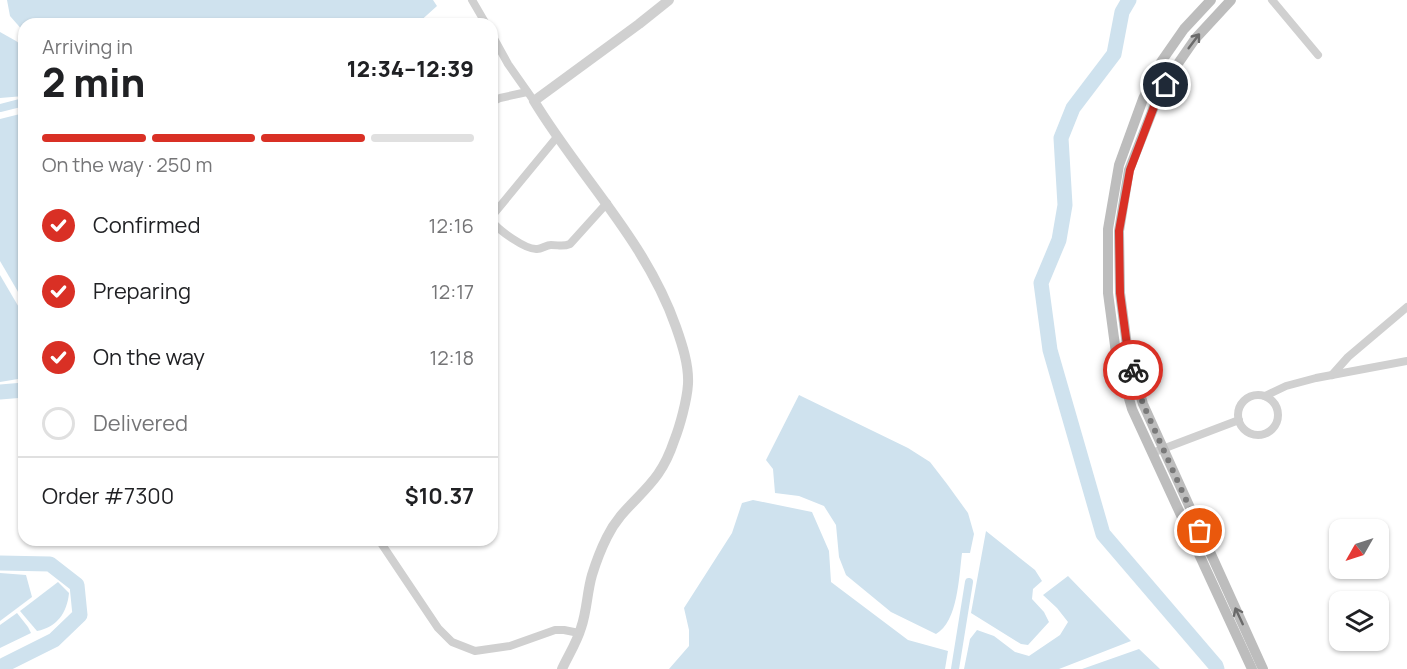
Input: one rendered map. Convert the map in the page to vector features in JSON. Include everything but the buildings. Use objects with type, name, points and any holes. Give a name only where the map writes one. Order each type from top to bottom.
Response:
[{"type":"main road","points":[[1210,0],[1184,29],[1161,62],[1143,99],[1119,165],[1108,230],[1108,293],[1116,353],[1132,409],[1157,451],[1263,669]]},
{"type":"main road","points":[[1231,0],[1195,39],[1155,104],[1130,170],[1119,231],[1120,293],[1128,353],[1157,451],[1252,669]]},
{"type":"street","points":[[472,0],[482,18]]},
{"type":"street","points":[[498,99],[530,96],[639,24],[669,0]]},
{"type":"street","points":[[1272,0],[1318,55]]},
{"type":"street","points":[[498,46],[557,137],[633,241],[655,278],[672,315],[687,368],[686,397],[675,440],[657,475],[625,509],[607,535],[592,575],[585,615],[579,633],[562,669]]},
{"type":"street","points":[[498,209],[557,137]]},
{"type":"street","points":[[498,228],[533,249],[550,245],[565,246],[570,244],[607,203]]},
{"type":"street","points":[[1332,375],[1348,357],[1407,308]]},
{"type":"street","points":[[1265,396],[1276,406],[1278,421],[1269,432],[1255,435],[1242,427],[1239,420],[1239,413],[1244,402],[1252,397],[1265,396],[1286,386],[1332,375],[1407,361]]},
{"type":"street","points":[[1157,451],[1239,420]]},
{"type":"street","points":[[383,546],[438,628],[452,642],[475,651],[510,646],[555,630],[579,633]]},
{"type":"water","points":[[7,0],[433,0],[437,6],[424,18],[18,18],[18,25],[10,16]]},
{"type":"water","points":[[0,32],[18,42],[18,96],[0,98]]},
{"type":"water","points":[[18,114],[18,292],[0,261],[0,119]]},
{"type":"water","points":[[0,275],[18,306],[18,379],[0,382]]},
{"type":"water","points":[[799,395],[908,448],[930,462],[968,513],[974,534],[970,553],[962,553],[953,609],[949,620],[936,634],[891,612],[846,575],[839,557],[836,525],[824,506],[799,496],[775,493],[773,469],[766,460]]},
{"type":"water","points":[[753,500],[812,512],[829,551],[831,582],[908,640],[948,651],[945,669],[669,669],[689,646],[689,630],[684,608],[732,533],[742,503]]},
{"type":"water","points":[[986,531],[1035,570],[1042,581],[1033,589],[1032,599],[1044,612],[1049,622],[1028,645],[1021,644],[971,613]]},
{"type":"water","points":[[0,573],[26,575],[32,597],[0,621]]},
{"type":"water","points":[[1068,576],[1131,641],[1059,669],[964,669],[970,639],[977,630],[994,636],[1015,652],[1029,656],[1060,635],[1068,622],[1043,595]]},
{"type":"water","points":[[58,582],[69,593],[66,607],[60,618],[50,626],[37,631],[20,611]]},
{"type":"water","points":[[17,613],[31,633],[0,648],[0,625]]},
{"type":"water","points":[[1139,649],[1160,669],[1082,669],[1085,668]]},
{"type":"waterway","points":[[1129,0],[1122,12],[1114,54],[1073,108],[1061,138],[1065,205],[1059,240],[1041,283],[1050,350],[1103,534],[1217,669]]},
{"type":"waterway","points":[[0,108],[18,104]]},
{"type":"waterway","points":[[0,392],[18,390]]},
{"type":"waterway","points":[[0,563],[50,564],[77,585],[80,615],[54,640],[4,665],[2,669]]},
{"type":"waterway","points":[[955,669],[969,582]]},
{"type":"way so far","points":[[1133,370],[1143,404],[1200,531]]},
{"type":"route","points":[[1133,370],[1128,353],[1120,293],[1119,231],[1130,170],[1155,104],[1166,85]]}]
